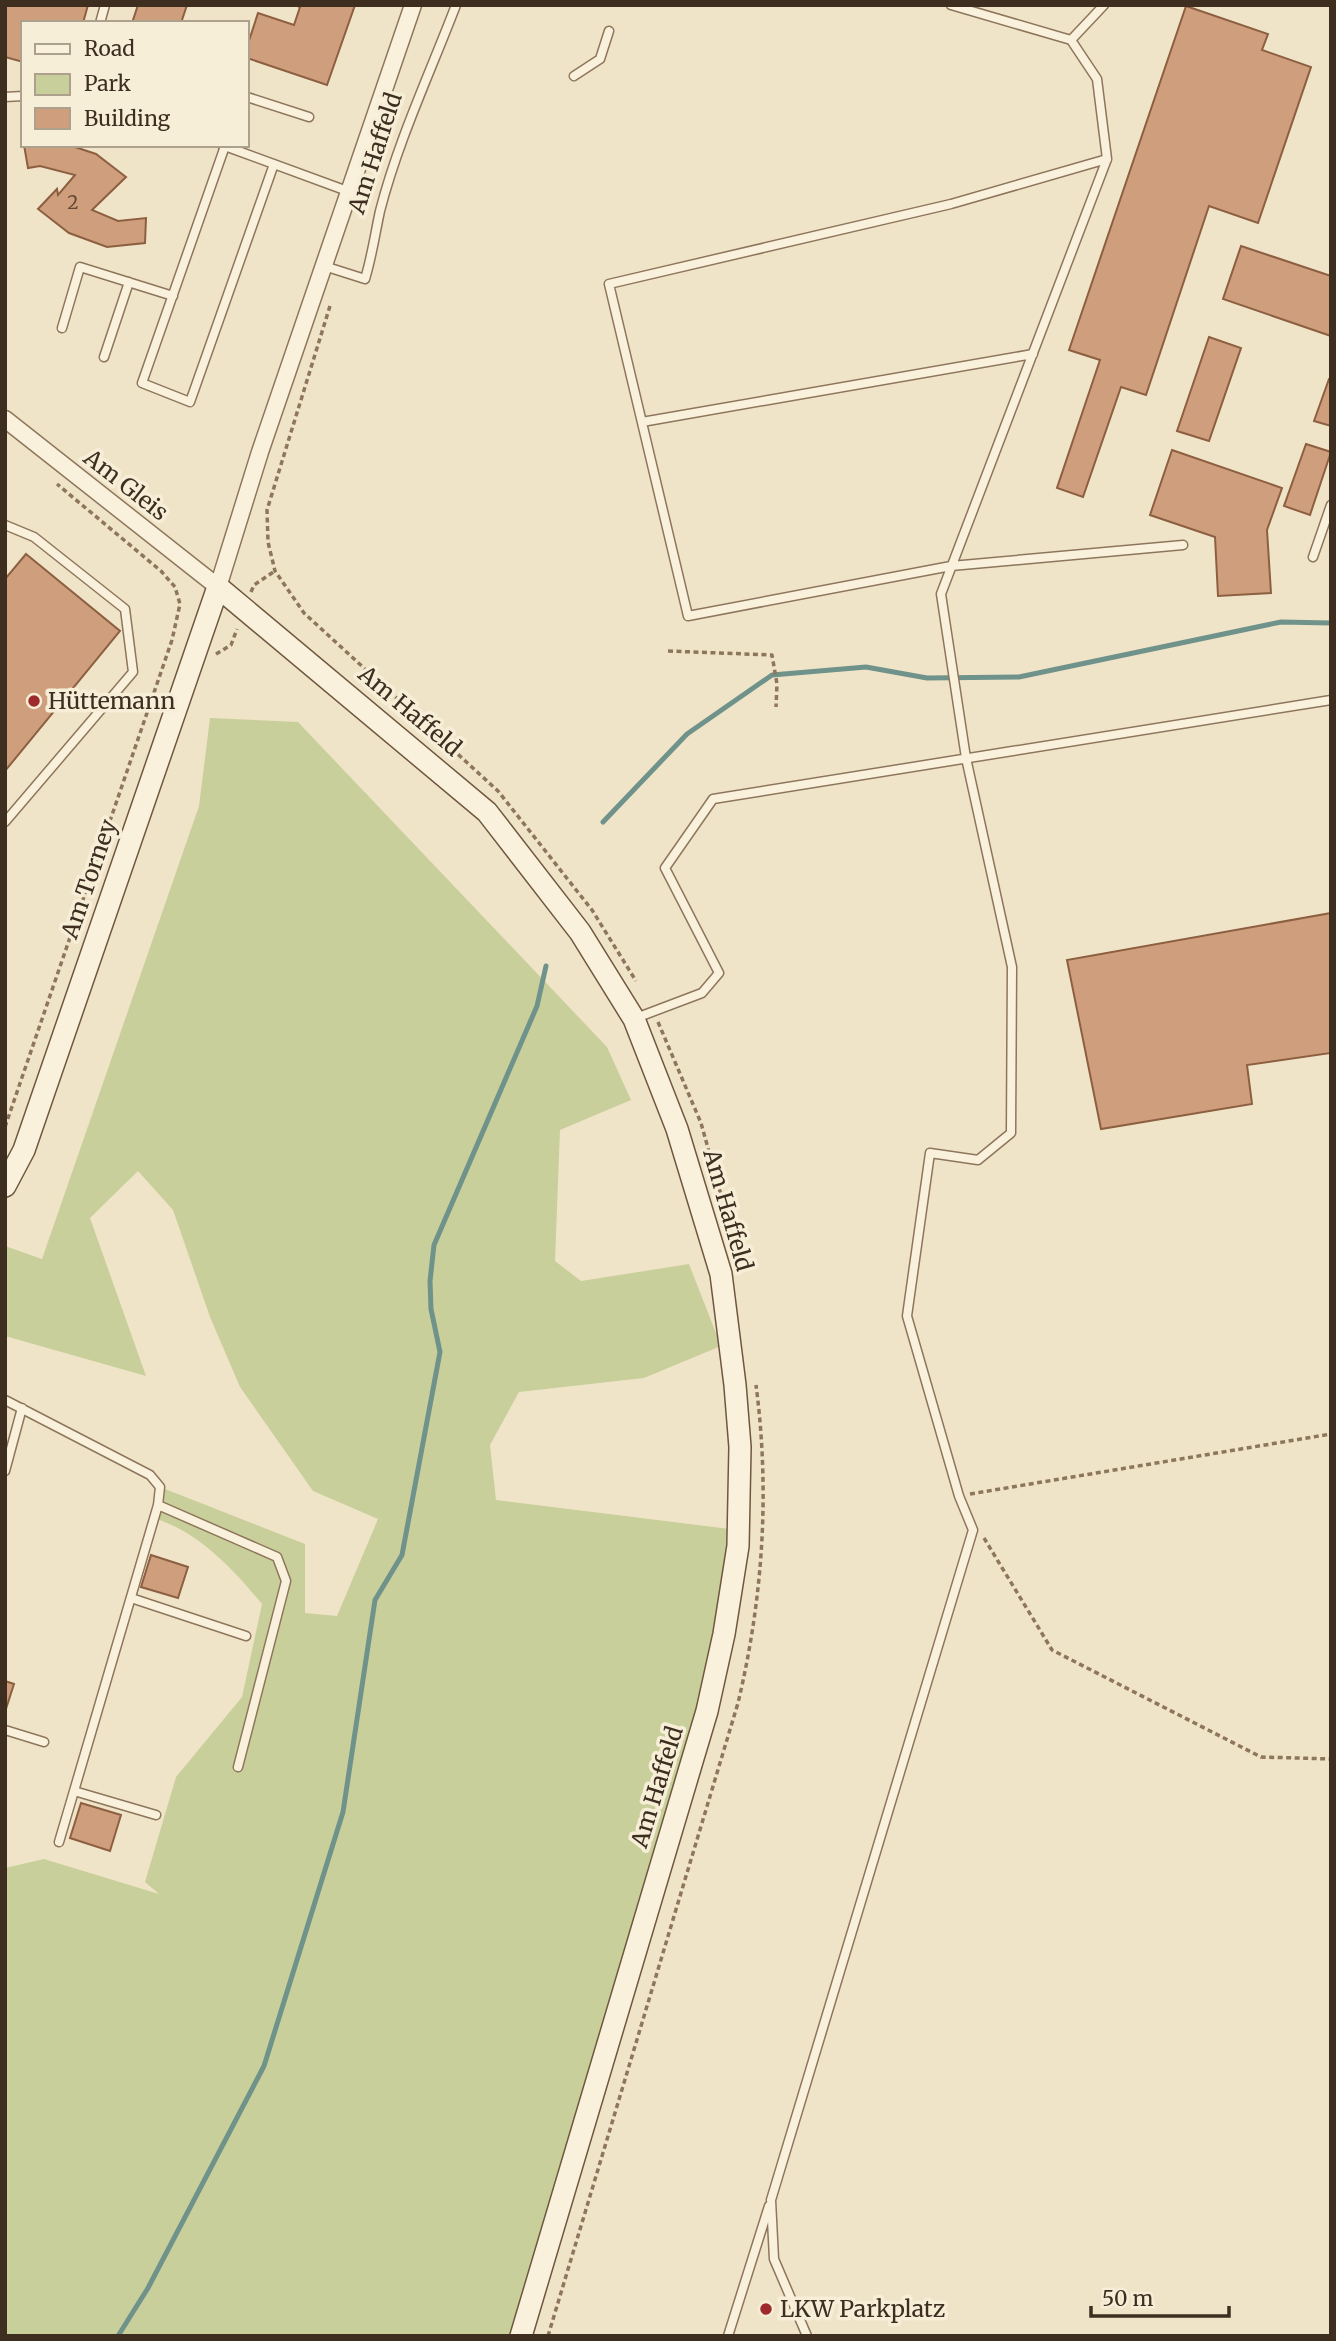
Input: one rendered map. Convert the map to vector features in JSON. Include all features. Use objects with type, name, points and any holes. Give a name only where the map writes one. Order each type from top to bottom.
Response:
[{"type":"street","name":"Am Haffeld","points":[[413,5],[260,452],[218,587],[487,812],[580,932],[634,1019],[677,1129],[721,1274],[740,1447],[738,1546],[724,1634],[707,1711],[521,2336]]},
{"type":"street","name":"Am Gleis","points":[[5,419],[218,587]]},
{"type":"street","name":"Am Torney","points":[[5,1186],[24,1150],[218,587]]},
{"type":"lane","name":"Am Haffeld","points":[[324,266],[365,279],[388,187],[456,5]]},
{"type":"lane","points":[[728,2336],[973,1530],[959,1496],[907,1316],[930,1153],[978,1160],[1011,1133],[1012,967],[966,758],[941,594],[1107,159],[1097,79],[1071,40],[951,5]]},
{"type":"lane","points":[[1071,40],[1104,5]]},
{"type":"lane","points":[[574,76],[600,59],[610,31]]},
{"type":"lane","points":[[248,97],[309,117]]},
{"type":"lane","points":[[224,147],[142,383],[190,402],[274,164]]},
{"type":"lane","points":[[227,147],[350,192]]},
{"type":"lane","points":[[1107,159],[951,204],[609,284],[688,616],[951,566],[1183,545]]},
{"type":"lane","points":[[62,328],[80,267],[173,296]]},
{"type":"lane","points":[[104,358],[129,282]]},
{"type":"lane","points":[[642,422],[1032,354]]},
{"type":"lane","points":[[1313,557],[1331,505]]},
{"type":"lane","points":[[5,525],[34,537],[125,609],[133,672],[5,822]]},
{"type":"lane","points":[[634,1019],[653,1009],[702,992],[719,973],[665,868],[713,799],[1331,700]]},
{"type":"lane","points":[[5,1400],[150,1475],[160,1487],[158,1505],[59,1842]]},
{"type":"lane","points":[[5,1471],[22,1408]]},
{"type":"lane","points":[[158,1505],[276,1557],[286,1581],[238,1767]]},
{"type":"lane","points":[[131,1598],[246,1636]]},
{"type":"lane","points":[[5,1730],[44,1742]]},
{"type":"lane","points":[[74,1791],[156,1815]]},
{"type":"lane","points":[[771,2200],[774,2259],[807,2336]]},
{"type":"path","points":[[341,271],[267,510],[268,542],[275,571],[304,612],[498,791],[592,909],[653,1009],[701,1124],[738,1258]]},
{"type":"path","points":[[5,1126],[145,724],[172,640],[180,604],[175,587],[161,571],[47,475]]},
{"type":"path","points":[[668,651],[772,655],[777,684],[776,707]]},
{"type":"path","points":[[548,2336],[734,1716],[753,1639],[761,1553],[765,1449],[756,1381]]},
{"type":"path","points":[[959,1496],[1331,1434]]},
{"type":"path","points":[[981,1532],[1052,1650],[1261,1757],[1331,1759]]},
{"type":"green space","points":[[210,718],[298,722],[607,1047],[631,1100],[560,1130],[555,1261],[581,1281],[689,1264],[721,1346],[644,1378],[519,1392],[490,1445],[496,1500],[738,1530],[724,1634],[521,2336],[5,2336],[5,1868],[44,1859],[159,1894],[145,1882],[176,1777],[242,1697],[262,1604],[214,1553],[186,1533],[154,1518],[160,1487],[305,1544],[305,1613],[337,1616],[378,1519],[313,1491],[240,1387],[210,1317],[173,1210],[138,1171],[90,1218],[146,1376],[5,1336],[5,1246],[42,1259],[199,806]]},
{"type":"building","points":[[5,5],[88,5],[84,21],[21,21],[21,61],[5,57]]},
{"type":"building","points":[[138,5],[187,5],[182,21],[133,21]]},
{"type":"building","points":[[295,5],[355,5],[327,85],[248,58],[248,44],[258,13],[294,25],[300,7]]},
{"type":"building","points":[[1186,6],[1268,34],[1262,50],[1311,67],[1258,223],[1209,206],[1146,395],[1121,387],[1083,497],[1057,488],[1100,360],[1069,350]]},
{"type":"building","points":[[24,147],[75,147],[96,154],[126,177],[92,210],[118,221],[146,218],[145,243],[107,247],[69,233],[38,209],[57,189],[58,195],[75,175],[40,166],[28,168]]},
{"type":"building","points":[[1241,246],[1331,276],[1331,336],[1223,299]]},
{"type":"building","points":[[1209,337],[1241,348],[1209,441],[1177,431]]},
{"type":"building","points":[[1331,379],[1331,426],[1314,421]]},
{"type":"building","points":[[1306,444],[1331,452],[1310,515],[1284,506]]},
{"type":"building","points":[[1172,450],[1282,488],[1267,530],[1271,593],[1218,596],[1215,537],[1150,515]]},
{"type":"building","name":"Hüttemann","points":[[26,554],[120,631],[5,771],[5,579]]},
{"type":"building","points":[[1331,913],[1331,1053],[1247,1065],[1252,1104],[1101,1129],[1067,960]]},
{"type":"building","points":[[151,1555],[188,1567],[178,1598],[141,1587]]},
{"type":"building","points":[[5,1681],[14,1684],[5,1712]]},
{"type":"building","points":[[81,1803],[121,1815],[110,1851],[70,1838]]},
{"type":"waterway","points":[[603,822],[687,734],[772,675],[866,667],[927,678],[1019,677],[1281,622],[1331,623]]},
{"type":"waterway","points":[[118,2336],[148,2288],[264,2066],[343,1812],[375,1600],[402,1555],[440,1352],[431,1309],[430,1281],[434,1245],[537,1006],[546,966]]},
{"type":"place","name":"Hüttemann","points":[[34,701]]},
{"type":"place","name":"LKW Parkplatz","points":[[766,2309]]}]
